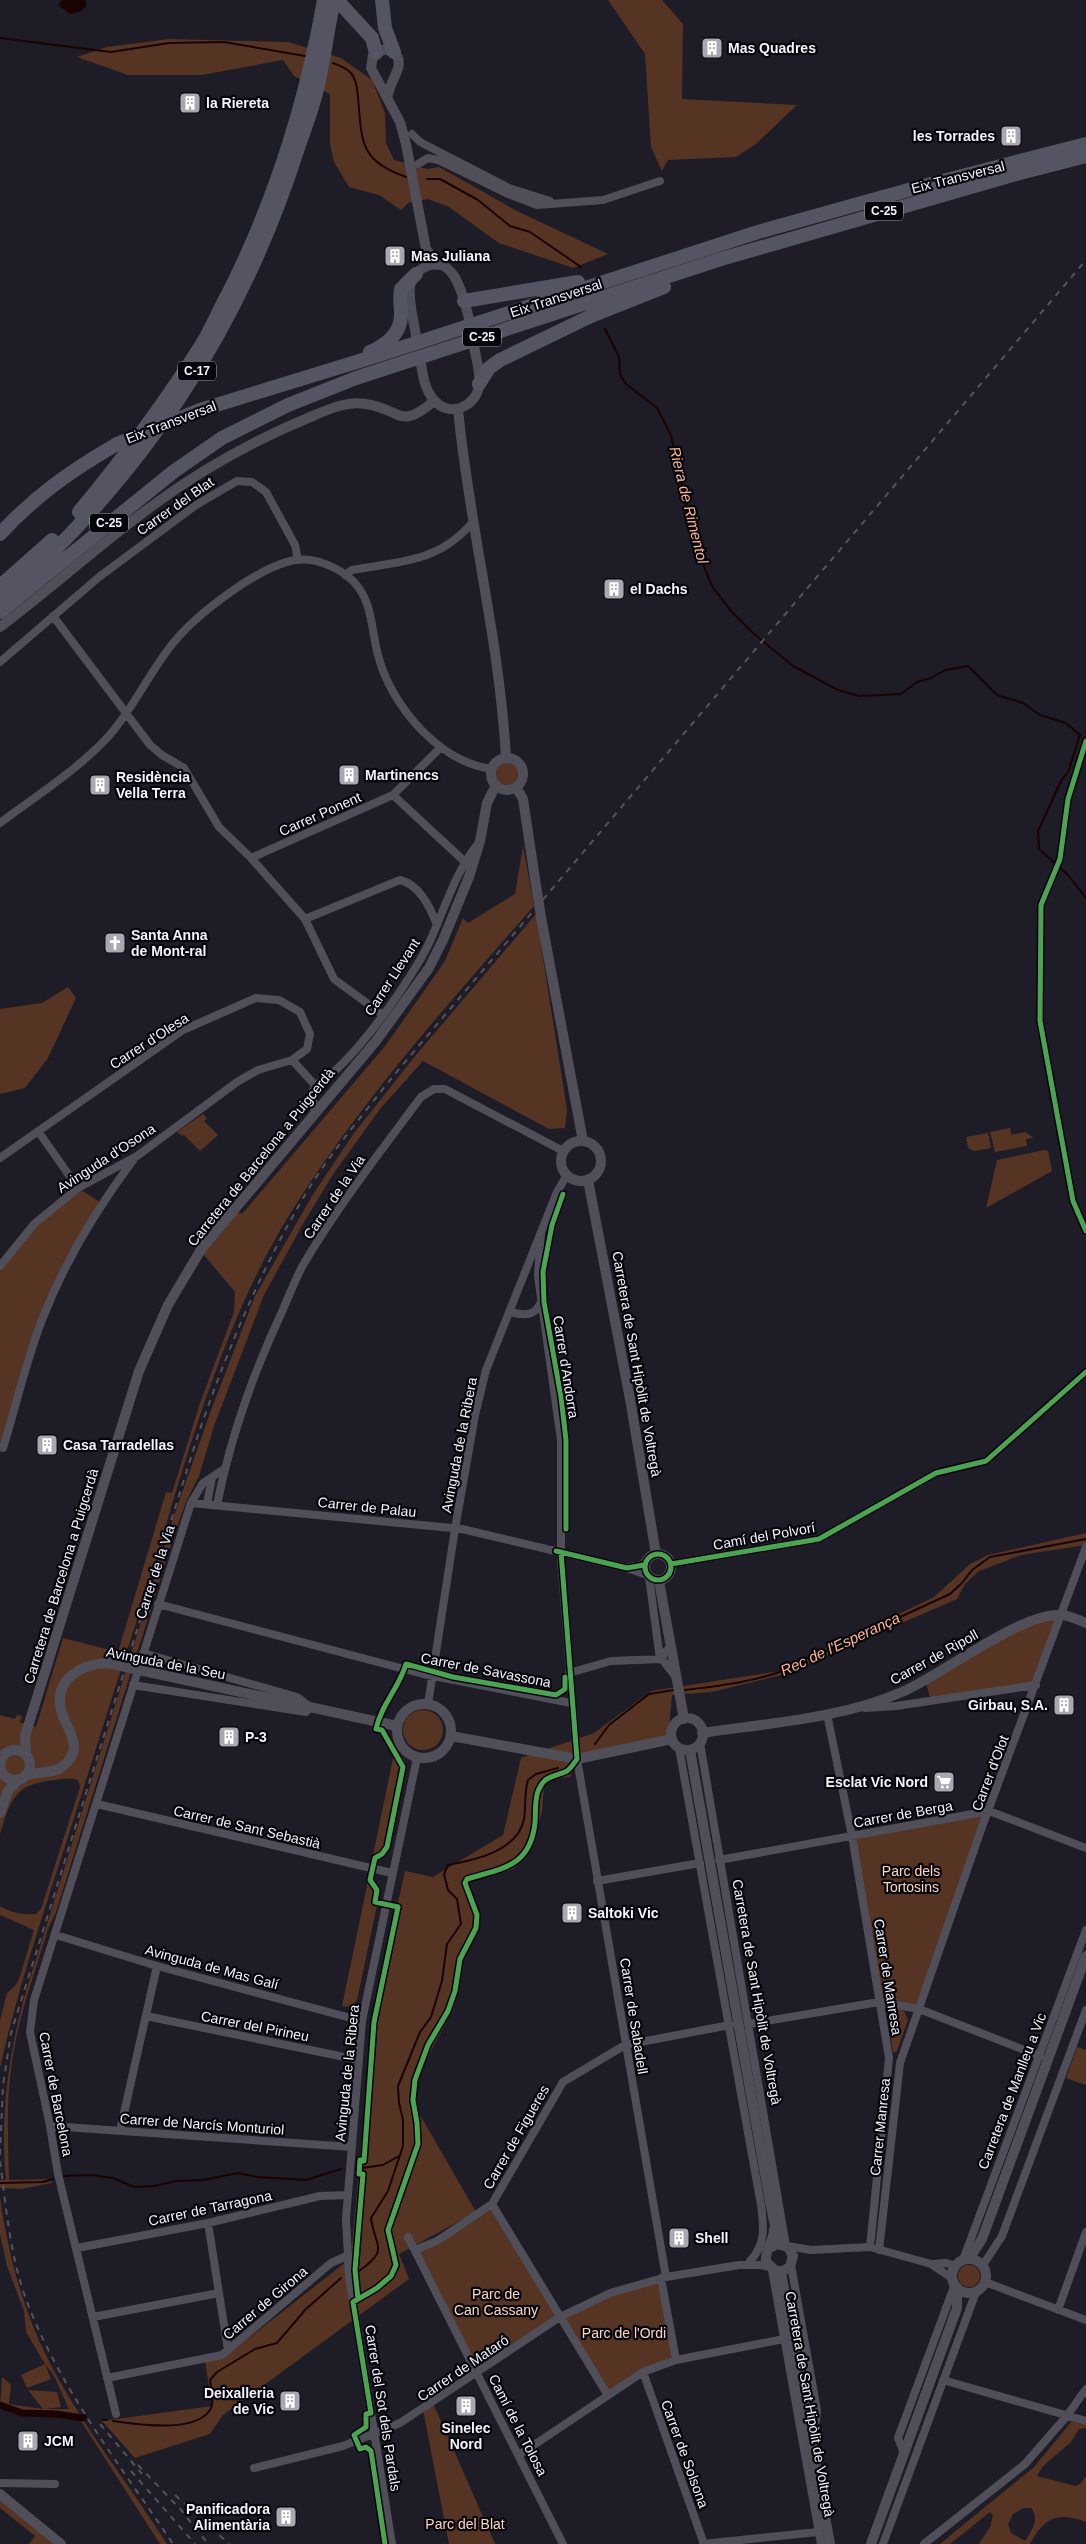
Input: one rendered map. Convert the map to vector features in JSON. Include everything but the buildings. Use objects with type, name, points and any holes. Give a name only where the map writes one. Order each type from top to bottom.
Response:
[{"type":"highway","points":[[382,0],[384,28],[394,52]]},
{"type":"highway","points":[[332,2],[372,38],[376,52]]},
{"type":"highway","name":"C-17","points":[[0,601],[33,572],[104,498],[170,413],[211,350],[245,286],[282,196],[311,92],[332,2]]},
{"type":"highway","name":"C-17","points":[[0,586],[42,550],[84,506],[161,405],[203,343],[236,278],[274,190],[311,92]]},
{"type":"highway","name":"Eix Transversal","points":[[0,534],[22,510],[65,475],[117,444],[200,410],[320,374],[758,232],[1086,144]]},
{"type":"highway","name":"Eix Transversal","points":[[0,612],[139,498],[222,438],[275,410],[332,387],[721,259],[1020,173],[1086,156]]},
{"type":"highway","points":[[479,384],[494,364],[521,349],[591,316],[672,284],[721,259]]},
{"type":"highway","points":[[464,301],[560,286],[664,262]]},
{"type":"highway","points":[[320,374],[378,349],[391,339],[401,320],[401,289],[418,272]]},
{"type":"street","points":[[388,95],[393,76],[400,65],[399,58],[394,52],[384,49],[376,52],[371,65],[388,95],[392,109],[400,122],[426,249],[438,266]]},
{"type":"street","points":[[377,76],[384,78],[393,76]]},
{"type":"street","points":[[412,134],[420,142],[509,188],[537,199],[566,204]]},
{"type":"street","points":[[418,164],[428,158],[438,160],[508,194],[537,205],[603,200],[660,181]]},
{"type":"street","points":[[416,336],[410,291],[426,249]]},
{"type":"street","points":[[418,272],[426,266],[438,266],[449,270],[454,276],[469,320]]},
{"type":"street","points":[[421,364],[425,384],[434,401],[443,407],[458,409],[471,402],[479,384],[474,346]]},
{"type":"street","points":[[0,627],[149,509],[194,477],[240,450],[289,426],[340,406],[367,404],[405,417],[418,413],[434,401]]},
{"type":"street","points":[[458,409],[473,522],[499,668],[506,758]]},
{"type":"street","name":"Carrer del Blat","points":[[0,662],[99,577],[196,505],[237,481],[252,482],[266,492],[295,545],[298,560]]},
{"type":"street","points":[[345,575],[352,570],[423,558],[440,551],[462,535],[473,522]]},
{"type":"street","points":[[0,822],[92,752],[107,737],[167,651],[195,620],[248,582],[282,564],[298,560],[323,563],[345,575],[354,583],[365,598],[377,654],[386,678],[412,718],[441,747],[467,764],[492,770]]},
{"type":"street","points":[[53,616],[156,751],[184,768],[219,828],[251,858],[305,919],[334,979],[383,1015]]},
{"type":"street","name":"Carrer Ponent","points":[[251,858],[393,795],[441,747]]},
{"type":"street","points":[[506,758],[516,761],[522,768],[522,781],[516,787],[505,790],[496,785],[492,778],[492,770],[498,762],[506,758]]},
{"type":"street","name":"Carretera de Barcelona a Puigcerdà","points":[[27,1758],[25,1736],[139,1371],[168,1305],[202,1248],[376,1041],[429,968],[469,878],[480,841],[487,803],[496,785]]},
{"type":"street","points":[[516,787],[524,799],[542,923],[583,1141]]},
{"type":"street","points":[[393,795],[464,861]]},
{"type":"street","name":"Carrer Llevant","points":[[315,1085],[328,1079],[383,1015],[418,964],[464,861],[480,841]]},
{"type":"street","points":[[305,919],[400,880],[409,882],[430,908],[437,924]]},
{"type":"street","name":"Carrer d'Olesa","points":[[0,1158],[183,1030],[256,998],[279,1000],[300,1012],[310,1034],[307,1049],[292,1060]]},
{"type":"street","points":[[292,1060],[315,1085],[312,1094],[315,1112]]},
{"type":"street","name":"Avinguda d'Osona","points":[[0,1266],[34,1224],[78,1188],[136,1156],[237,1082],[258,1070],[292,1060]]},
{"type":"street","name":"Carrer de la Via","points":[[218,1504],[224,1469],[267,1344],[302,1267],[343,1202],[421,1097],[434,1089],[445,1089],[564,1151]]},
{"type":"street","points":[[38,1131],[78,1188]]},
{"type":"street","points":[[583,1141],[595,1146],[601,1158],[598,1171],[588,1180],[577,1180],[567,1175],[562,1166],[564,1151],[570,1144],[583,1141]]},
{"type":"street","points":[[2,1448],[41,1321],[65,1269],[114,1186],[136,1156]]},
{"type":"street","name":"Avinguda de la Ribera","points":[[428,1704],[455,1529],[479,1397],[486,1370],[557,1192],[567,1175]]},
{"type":"street","name":"Carretera de Sant Hipòlit de Voltregà","points":[[588,1180],[630,1399],[656,1554]]},
{"type":"street","name":"Carrer d'Andorra","points":[[541,1233],[538,1276],[561,1440],[561,1552],[571,1703],[577,1760]]},
{"type":"street","name":"Carrer d'Andorra","points":[[509,1312],[528,1316],[538,1310],[541,1302]]},
{"type":"street","name":"Carrer de la Via","points":[[138,1668],[191,1503],[203,1483],[224,1469]]},
{"type":"street","name":"Camí del Polvorí","points":[[670,1564],[819,1539],[936,1473]]},
{"type":"street","points":[[207,1504],[212,1478]]},
{"type":"street","name":"Carrer de Palau","points":[[191,1503],[218,1504],[455,1529],[561,1552],[650,1575]]},
{"type":"street","name":"Carrer d'Olot","points":[[918,2009],[1086,1547]]},
{"type":"street","points":[[650,1575],[670,1573],[670,1564],[665,1556],[656,1554],[648,1558],[650,1575],[661,1659],[678,1686]]},
{"type":"street","points":[[650,1575],[671,1646],[684,1719]]},
{"type":"street","name":"Carrer de Savassona","points":[[158,1604],[432,1676],[571,1703]]},
{"type":"street","name":"Carrer de Ripoll","points":[[701,1738],[854,1709],[902,1692],[1011,1630],[1044,1616],[1062,1615],[1086,1623]]},
{"type":"street","points":[[661,1659],[671,1646]]},
{"type":"street","name":"Avinguda de la Seu","points":[[143,1654],[298,1697],[310,1706]]},
{"type":"street","points":[[569,1673],[612,1661],[661,1659]]},
{"type":"street","name":"Avinguda de la Seu","points":[[22,1777],[63,1767],[72,1755],[74,1746],[60,1702],[65,1684],[75,1671],[90,1664],[108,1663],[397,1726]]},
{"type":"street","name":"Carrer de Barcelona","points":[[116,2414],[58,2174],[30,2032],[34,2000],[56,1935],[138,1668]]},
{"type":"street","name":"Avinguda de la Seu","points":[[133,1685],[306,1712],[310,1706]]},
{"type":"street","points":[[854,1709],[891,1707],[1036,1685]]},
{"type":"street","points":[[428,1704],[440,1708],[447,1716],[451,1726],[451,1736],[448,1744],[435,1756],[417,1758],[401,1746],[397,1736],[397,1726],[401,1715],[409,1708],[428,1704]]},
{"type":"street","name":"Carrer de Manresa","points":[[827,1714],[852,1836],[889,2058],[870,2247]]},
{"type":"street","points":[[451,1736],[577,1760],[675,1744],[690,1750],[701,1738],[695,1721],[684,1719],[673,1727],[675,1744]]},
{"type":"street","name":"Carretera de Barcelona a Puigcerdà","points":[[5,1755],[25,1736]]},
{"type":"street","name":"Carretera de Sant Hipòlit de Voltregà","points":[[701,1738],[719,1860],[749,2024],[785,2246]]},
{"type":"street","name":"Carretera de Sant Hipòlit de Voltregà","points":[[675,1744],[700,1863],[761,2205],[763,2238],[760,2249],[750,2261]]},
{"type":"street","name":"Carretera de Sant Hipòlit de Voltregà","points":[[690,1750],[774,2224],[777,2235],[785,2246]]},
{"type":"street","points":[[2,1807],[2,1771],[5,1755],[19,1751],[27,1758],[50,1771]]},
{"type":"street","points":[[2,1807],[12,1785],[29,1768],[27,1758]]},
{"type":"street","name":"Avinguda de la Ribera","points":[[349,2276],[347,2256],[348,2195],[362,2021],[417,1758]]},
{"type":"street","name":"Carrer de Sabadell","points":[[577,1760],[626,2044],[676,2360]]},
{"type":"street","points":[[2,1771],[10,1779],[22,1777]]},
{"type":"street","name":"Carrer de Sant Sebastià","points":[[97,1804],[392,1874]]},
{"type":"street","points":[[989,1811],[1086,1848]]},
{"type":"street","name":"Carrer de Berga","points":[[719,1860],[989,1811]]},
{"type":"street","points":[[598,1881],[700,1863]]},
{"type":"street","name":"Carretera de Manlleu a Vic","points":[[963,2262],[1086,1930]]},
{"type":"street","name":"Avinguda de Mas Galí","points":[[56,1935],[157,1966],[362,2021]]},
{"type":"street","name":"Carretera de Manlleu a Vic","points":[[963,2262],[980,2244],[1086,1956]]},
{"type":"street","points":[[120,2131],[157,1966]]},
{"type":"street","points":[[749,2024],[879,2002],[918,2009],[1040,2056]]},
{"type":"street","name":"Carrer Manresa","points":[[879,2250],[900,2063],[918,2009]]},
{"type":"street","points":[[982,2264],[1002,2236],[1086,2010]]},
{"type":"street","name":"Carrer del Pirineu","points":[[146,2016],[359,2060]]},
{"type":"street","name":"Carrer de Figueres","points":[[415,2250],[436,2241],[492,2204],[563,2082],[626,2044],[730,2025]]},
{"type":"street","name":"Carrer de Narcís Monturiol","points":[[50,2126],[352,2147]]},
{"type":"street","name":"Carrer de Tarragona","points":[[77,2248],[208,2223],[320,2196],[348,2195]]},
{"type":"street","points":[[492,2204],[607,2394]]},
{"type":"street","name":"Carretera de Sant Hipòlit de Voltregà","points":[[761,2205],[774,2224],[774,2236],[767,2252]]},
{"type":"street","points":[[208,2223],[228,2350]]},
{"type":"street","points":[[1058,2310],[1086,2232]]},
{"type":"street","name":"Camí de la Tolosa","points":[[408,2237],[564,2544]]},
{"type":"street","points":[[817,2250],[803,2255],[791,2264],[774,2270],[767,2252],[777,2244],[817,2250],[870,2247],[931,2264],[963,2262],[982,2264]]},
{"type":"street","name":"Carretera de Manlleu a Vic","points":[[980,2244],[982,2264]]},
{"type":"street","points":[[785,2246],[792,2254],[791,2264]]},
{"type":"street","name":"Carrer de Mataró","points":[[739,2265],[767,2252]]},
{"type":"street","name":"Carrer de Girona","points":[[107,2378],[222,2355],[331,2263],[347,2256]]},
{"type":"street","points":[[904,2453],[898,2438],[963,2262]]},
{"type":"street","name":"Carrer de Mataró","points":[[254,2468],[324,2452],[374,2434],[423,2410],[560,2317],[610,2293],[664,2277],[739,2265],[755,2264],[774,2270]]},
{"type":"street","name":"Carretera de Sant Hipòlit de Voltregà","points":[[791,2264],[817,2410],[816,2422],[809,2430]]},
{"type":"street","points":[[931,2264],[955,2283],[972,2292]]},
{"type":"street","points":[[871,2544],[957,2308],[972,2292],[985,2282],[986,2274],[982,2264]]},
{"type":"street","name":"Carretera de Sant Hipòlit de Voltregà","points":[[774,2270],[784,2339],[821,2544]]},
{"type":"street","name":"Carretera de Sant Hipòlit de Voltregà","points":[[774,2270],[809,2430],[830,2544]]},
{"type":"street","name":"Carrer del Sot dels Pardals","points":[[349,2276],[392,2544]]},
{"type":"street","points":[[985,2282],[1086,2320]]},
{"type":"street","points":[[955,2283],[957,2308]]},
{"type":"street","points":[[883,2544],[943,2380],[972,2292]]},
{"type":"street","points":[[92,2317],[219,2293]]},
{"type":"street","points":[[519,2455],[607,2394],[643,2372],[676,2360],[784,2339]]},
{"type":"street","name":"Carrer de Solsona","points":[[643,2372],[704,2544]]},
{"type":"street","points":[[943,2380],[1066,2417],[1086,2421]]},
{"type":"street","points":[[924,2544],[1025,2464],[1066,2417],[1086,2389]]},
{"type":"street","points":[[0,2483],[55,2484]]},
{"type":"street","points":[[0,2494],[61,2544]]},
{"type":"street","points":[[704,2544],[818,2527],[824,2512]]},
{"type":"green space","points":[[608,0],[662,0],[683,24],[682,99],[797,105],[756,144],[736,157],[668,160],[662,171],[651,147],[645,54]]},
{"type":"green space","points":[[169,39],[288,42],[341,58],[372,80],[385,113],[386,143],[394,160],[427,169],[439,167],[517,211],[608,254],[573,268],[499,243],[449,207],[428,199],[408,203],[401,210],[379,195],[349,187],[334,162],[330,144],[330,94],[294,76],[283,60],[202,75],[128,75],[77,57],[107,47]]},
{"type":"green space","points":[[507,763],[515,766],[518,774],[515,782],[507,785],[499,782],[496,774],[499,766]]},
{"type":"green space","points":[[523,846],[534,906],[405,1056],[344,1135],[288,1217],[263,1262],[241,1308],[221,1356],[188,1454],[30,1955],[0,2068],[0,2021],[7,1993],[15,1986],[19,1979],[34,1930],[0,1915],[0,1906],[13,1912],[26,1914],[36,1914],[41,1909],[80,1787],[78,1780],[67,1778],[42,1782],[23,1789],[12,1802],[0,1834],[0,1715],[15,1719],[17,1715],[22,1716],[20,1722],[36,1727],[63,1638],[118,1652],[166,1492],[172,1493],[200,1403],[234,1312],[235,1292],[204,1255],[205,1250],[238,1212],[242,1214],[386,1045],[445,961],[463,918],[468,923],[515,894]]},
{"type":"green space","points":[[536,914],[567,1109],[565,1128],[549,1129],[423,1061],[380,1109],[334,1173],[304,1222],[264,1295],[214,1426],[199,1476],[186,1502],[172,1541],[18,2028],[9,2091],[9,2180],[51,2179],[52,2183],[21,2189],[0,2188],[0,2180],[6,2180],[4,2134],[7,2088],[18,2020],[24,1998],[174,1516],[210,1413],[255,1296],[312,1196],[354,1133],[416,1055]]},
{"type":"green space","points":[[68,987],[76,998],[48,1058],[25,1088],[0,1094],[0,1009],[42,1003]]},
{"type":"green space","points":[[203,1114],[207,1118],[204,1121],[218,1135],[200,1151],[184,1135],[182,1136],[177,1132]]},
{"type":"green space","points":[[1010,1128],[1011,1135],[1025,1132],[1034,1138],[1026,1139],[1027,1146],[995,1152],[990,1132]]},
{"type":"green space","points":[[988,1133],[991,1148],[974,1151],[968,1148],[966,1137]]},
{"type":"green space","points":[[1044,1150],[1048,1151],[1052,1171],[986,1208],[997,1160]]},
{"type":"green space","points":[[78,1188],[103,1204],[41,1321],[0,1447],[0,1266],[34,1224]]},
{"type":"green space","points":[[1086,1533],[1086,1545],[1021,1555],[979,1571],[965,1584],[957,1599],[782,1675],[712,1692],[672,1695],[668,1738],[577,1759],[570,1777],[553,1779],[544,1787],[542,1811],[533,1845],[525,1859],[513,1869],[467,1883],[480,1915],[476,1934],[462,1961],[454,2008],[424,2064],[416,2093],[419,2113],[476,2212],[399,2254],[409,2279],[223,2415],[210,2434],[135,2458],[102,2421],[212,2406],[205,2361],[227,2355],[351,2258],[372,2019],[405,1871],[433,1877],[503,1835],[521,1758],[594,1733],[651,1691],[780,1671],[934,1597],[970,1564],[988,1555]]},
{"type":"green space","points":[[1062,1615],[1036,1685],[931,1701],[925,1679],[1011,1630]]},
{"type":"green space","points":[[419,1710],[427,1710],[434,1713],[440,1719],[443,1730],[440,1741],[434,1747],[427,1750],[419,1750],[412,1747],[406,1741],[403,1734],[403,1726],[406,1719],[412,1713]]},
{"type":"green space","points":[[395,1749],[404,1759],[406,1765],[389,1844],[384,1855],[372,1860]]},
{"type":"green space","name":"Parc dels Tortosins","points":[[989,1811],[919,2009],[879,2002],[852,1836]]},
{"type":"green space","points":[[369,1876],[377,1884],[379,1896],[357,2000],[352,2005],[344,2007],[342,2006]]},
{"type":"green space","points":[[894,2008],[904,2011],[908,2020],[897,2051],[893,2053],[887,2015],[888,2011]]},
{"type":"green space","points":[[1077,2047],[1086,2050],[1086,2085],[1066,2078]]},
{"type":"green space","points":[[0,2198],[8,2242],[23,2299],[40,2343],[72,2403],[167,2544],[160,2544],[79,2418],[23,2414],[0,2409],[2,2377],[11,2385],[9,2404],[43,2409],[28,2390],[57,2392],[61,2407],[45,2409],[69,2409],[54,2376],[26,2332],[24,2311],[7,2266],[0,2234]]},
{"type":"green space","name":"Parc de Can Cassany","points":[[492,2204],[560,2317],[478,2372],[415,2250]]},
{"type":"green space","points":[[969,2265],[977,2268],[980,2276],[977,2284],[969,2287],[961,2284],[958,2276],[961,2268]]},
{"type":"green space","name":"Parc de l'Ordi","points":[[661,2278],[676,2360],[607,2394],[560,2317],[578,2307]]},
{"type":"green space","points":[[45,2364],[51,2379],[27,2388],[21,2375]]},
{"type":"green space","name":"Parc del Blat","points":[[433,2403],[495,2544],[449,2544],[423,2410]]},
{"type":"green space","points":[[1072,2421],[1086,2424],[1086,2428],[1079,2429],[1071,2442],[1043,2466],[1037,2476],[1075,2486],[1080,2484],[1086,2476],[1086,2522],[1059,2517],[1052,2519],[1040,2528],[1030,2544],[979,2544],[990,2527],[993,2515],[990,2512],[950,2544],[940,2544],[1034,2467]],"holes":[[[1024,2508],[1031,2508],[1034,2512],[1035,2520],[1025,2541],[1011,2533],[1008,2524],[1013,2514]]]},
{"type":"green space","points":[[0,2491],[63,2544],[29,2544],[35,2536],[0,2508]]},
{"type":"shaded area","points":[[62,0],[86,0],[86,7],[77,13],[70,14],[58,5]]},
{"type":"waterway","name":"Riera de Rimentol","points":[[0,38],[111,52],[169,43],[224,42],[305,56]]},
{"type":"waterway","name":"Riera de Rimentol","points":[[333,63],[352,74],[355,80],[363,137],[366,148],[371,156],[379,164],[406,177]]},
{"type":"waterway","name":"Riera de Rimentol","points":[[427,179],[440,179],[478,200],[510,226],[530,232],[581,267]]},
{"type":"waterway","name":"Riera de Rimentol","points":[[605,329],[619,357],[620,374],[626,384],[657,408],[671,435],[699,554],[712,586],[730,610],[753,633],[793,666],[838,690],[859,696],[901,694],[917,682],[931,678],[945,670],[968,666],[997,695],[1023,703],[1040,715],[1066,723],[1080,735],[1068,772],[1061,781],[1038,831],[1039,849],[1068,875],[1086,898]]},
{"type":"waterway","name":"Rec de l'Esperança","points":[[684,1690],[765,1677],[794,1665],[804,1658],[811,1658],[950,1594],[972,1570],[990,1557],[1086,1539]]},
{"type":"waterway","name":"Rec de l'Esperança","points":[[595,1744],[609,1725],[649,1694],[674,1690]]},
{"type":"waterway","name":"Rec de l'Esperança","points":[[359,2271],[375,2258],[378,2248],[371,2218],[388,2191],[403,2146],[403,2120],[398,2086],[420,2032],[431,2017],[442,1981],[447,1944],[461,1924],[457,1899],[448,1890],[444,1874],[448,1865],[482,1857],[494,1852],[513,1839],[520,1830],[524,1819],[528,1780],[536,1774],[558,1768]]},
{"type":"waterway","points":[[362,2168],[383,2165],[399,2156]]},
{"type":"waterway","points":[[64,2176],[92,2175],[113,2178],[134,2187],[154,2186],[176,2181],[203,2180],[238,2173],[257,2177],[306,2180],[341,2169]]},
{"type":"waterway","points":[[0,2183],[43,2182],[53,2179]]},
{"type":"waterway","name":"Rec de l'Esperança","points":[[113,2421],[164,2426],[191,2422],[202,2417],[210,2410],[212,2403],[210,2380],[217,2372],[255,2349],[277,2343],[305,2310],[341,2278]]},
{"type":"waterway","name":"Rec de l'Esperança","points":[[0,2405],[22,2413],[56,2414],[83,2418]]},
{"type":"railway","points":[[0,2155],[3,2085],[11,2033],[198,1435],[244,1315],[286,1228],[302,1200],[334,1151],[394,1075],[1086,260]]},
{"type":"railway","points":[[0,2161],[9,2231],[16,2265],[26,2299],[40,2332],[73,2395],[92,2426],[173,2544]]},
{"type":"railway","points":[[100,2424],[142,2474]]},
{"type":"railway","points":[[138,2465],[182,2511],[208,2544]]},
{"type":"railway","points":[[131,2471],[195,2544]]},
{"type":"railway","points":[[175,2495],[229,2544]]},
{"type":"cycle path","points":[[1086,741],[1068,799],[1060,859],[1041,905],[1040,1021],[1073,1201],[1086,1231]]},
{"type":"cycle path","points":[[563,1194],[552,1225],[543,1272],[544,1302],[561,1397],[566,1440],[566,1529]]},
{"type":"cycle path","points":[[671,1564],[819,1539],[936,1473],[986,1461],[1086,1372]]},
{"type":"cycle path","points":[[556,1551],[627,1568],[644,1565]]},
{"type":"cycle path","points":[[385,2544],[371,2451],[366,2447],[360,2449],[354,2435],[366,2427],[366,2414],[371,2413],[353,2302],[377,2288],[391,2276],[396,2265],[388,2230],[418,2144],[413,2100],[415,2080],[428,2045],[448,2011],[455,1991],[460,1959],[476,1928],[477,1915],[465,1883],[467,1879],[503,1868],[521,1857],[532,1838],[535,1823],[536,1797],[541,1784],[547,1779],[567,1771],[577,1759],[561,1552]]},
{"type":"cycle path","points":[[658,1554],[667,1558],[671,1567],[667,1576],[658,1580],[649,1576],[645,1567],[649,1558],[658,1554]]},
{"type":"cycle path","points":[[358,2299],[355,2270],[363,2174],[359,2174],[360,2160],[364,2161],[374,2022],[398,1907],[375,1902],[377,1890],[370,1880],[375,1858],[382,1854],[387,1847],[403,1767],[382,1730],[376,1729],[378,1720],[406,1664],[453,1677],[556,1695],[565,1689],[565,1677]]},
{"type":"place","name":"Mas Quadres","points":[[712,48]]},
{"type":"place","name":"la Riereta","points":[[190,103]]},
{"type":"place","name":"les Torrades","points":[[1011,136]]},
{"type":"place","name":"Mas Juliana","points":[[395,256]]},
{"type":"place","name":"el Dachs","points":[[614,589]]},
{"type":"place","name":"Martinencs","points":[[349,775]]},
{"type":"place","name":"Residència Vella Terra","points":[[100,785]]},
{"type":"place","name":"Santa Anna de Mont-ral","points":[[115,943]]},
{"type":"place","name":"Casa Tarradellas","points":[[47,1445]]},
{"type":"place","name":"Girbau, S.A.","points":[[1064,1705]]},
{"type":"place","name":"P-3","points":[[229,1737]]},
{"type":"place","name":"Esclat Vic Nord","points":[[944,1782]]},
{"type":"place","name":"Saltoki Vic","points":[[572,1913]]},
{"type":"place","name":"Shell","points":[[679,2238]]},
{"type":"place","name":"Deixalleria de Vic","points":[[290,2401]]},
{"type":"place","name":"Sinelec Nord","points":[[466,2406]]},
{"type":"place","name":"JCM","points":[[28,2441]]},
{"type":"place","name":"Panificadora Alimentària","points":[[286,2517]]}]
